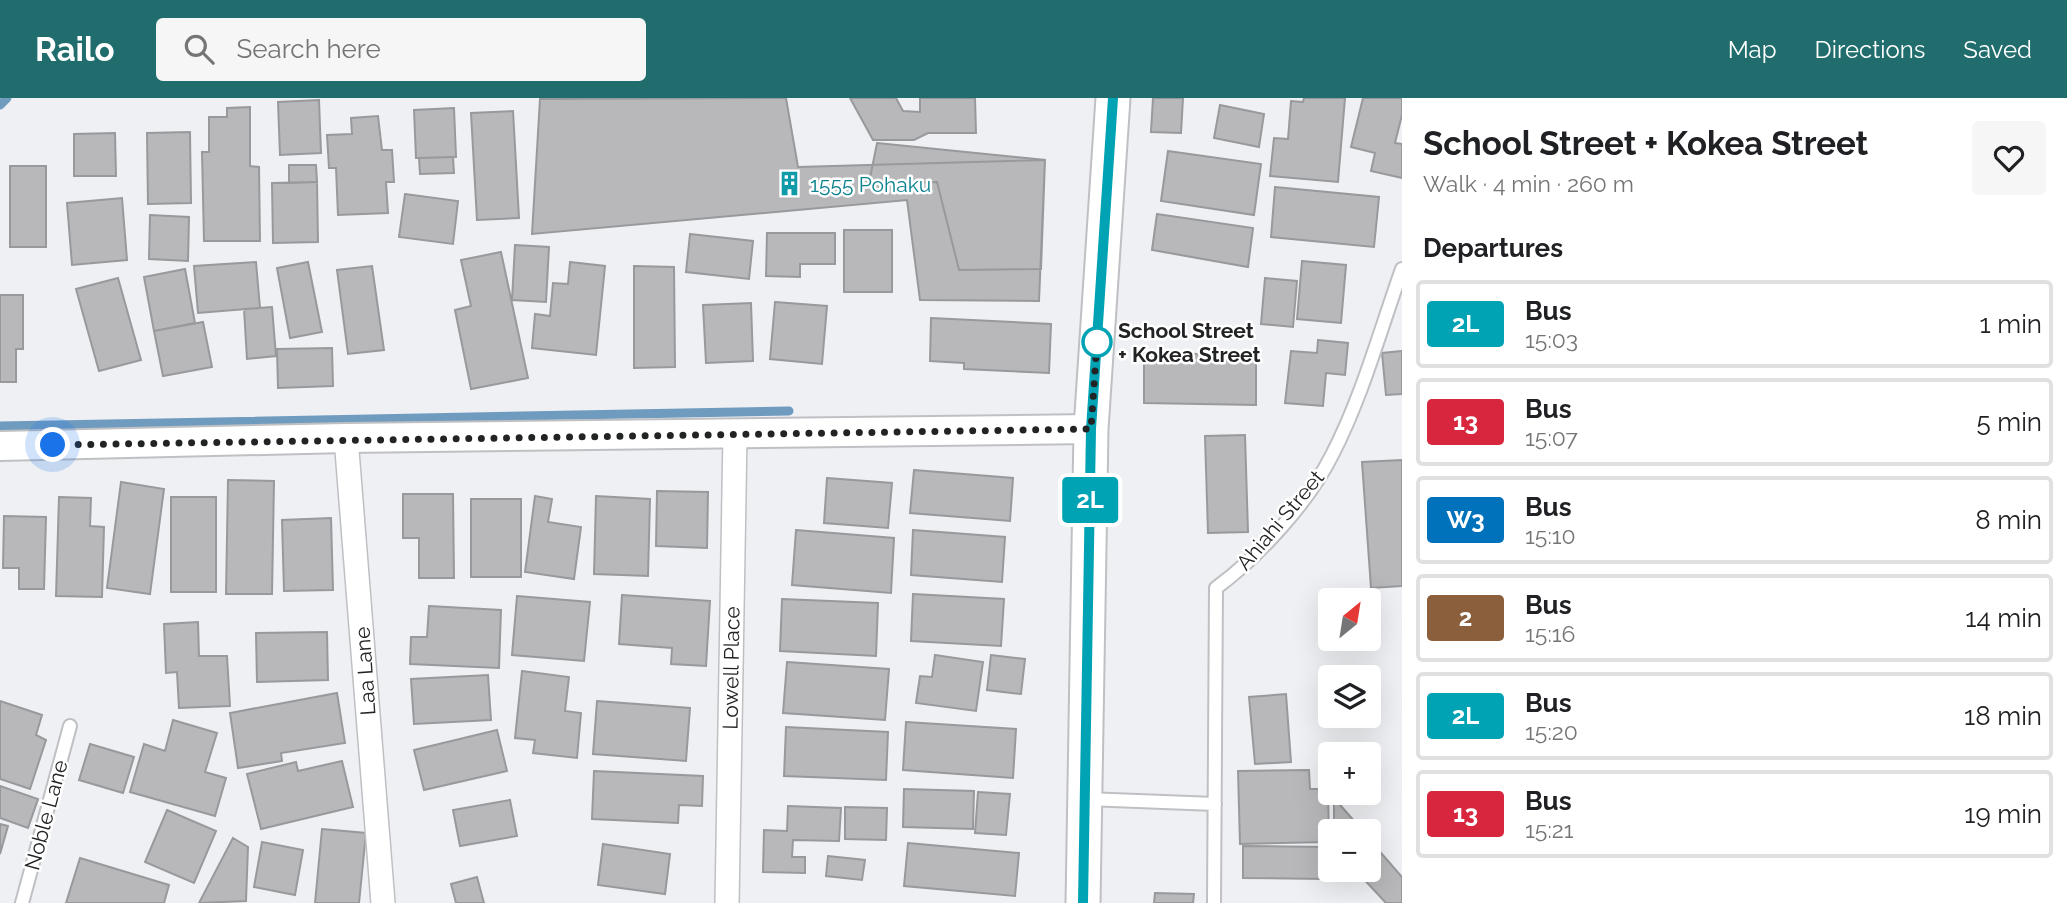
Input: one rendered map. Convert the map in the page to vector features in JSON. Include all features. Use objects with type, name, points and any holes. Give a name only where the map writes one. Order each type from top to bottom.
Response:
[{"type":"main road","points":[[1083,903],[1091,429],[1113,98]]},
{"type":"street","points":[[0,446],[346,438],[1091,429]]},
{"type":"street","name":"Lowell Place","points":[[727,903],[735,434]]},
{"type":"street","name":"Laa Lane","points":[[346,438],[383,903]]},
{"type":"lane","name":"Ahiahi Street","points":[[1214,903],[1216,588],[1241,569],[1294,509],[1331,457],[1351,413],[1402,269]]},
{"type":"lane","name":"Noble Lane","points":[[22,903],[70,726]]},
{"type":"lane","points":[[1086,799],[1215,804]]},
{"type":"building","name":"1555 Pohaku","points":[[786,98],[798,167],[1045,160],[1039,301],[920,300],[907,200],[532,234],[540,99]]},
{"type":"building","points":[[850,98],[896,98],[903,111],[920,112],[920,98],[975,98],[976,133],[928,133],[914,140],[873,140]]},
{"type":"building","points":[[1153,98],[1183,98],[1181,133],[1151,132]]},
{"type":"building","points":[[1304,98],[1345,98],[1338,182],[1270,176],[1274,138],[1288,139],[1291,101],[1303,102]]},
{"type":"building","points":[[1363,98],[1402,98],[1402,115],[1395,143],[1402,144],[1402,178],[1371,171],[1375,153],[1351,147]]},
{"type":"building","points":[[319,100],[321,153],[280,155],[278,102]]},
{"type":"building","points":[[1220,105],[1264,114],[1259,147],[1214,138]]},
{"type":"building","points":[[250,107],[250,166],[259,167],[260,241],[204,241],[202,152],[209,152],[209,117],[227,117],[227,108]]},
{"type":"building","points":[[454,108],[456,157],[416,158],[414,110]]},
{"type":"building","points":[[513,111],[519,218],[477,220],[471,113]]},
{"type":"building","points":[[378,116],[382,150],[392,150],[394,182],[386,182],[388,213],[338,215],[336,168],[329,168],[327,135],[352,134],[351,118]]},
{"type":"building","points":[[190,132],[191,203],[148,204],[147,133]]},
{"type":"building","points":[[115,133],[116,176],[74,176],[74,134]]},
{"type":"building","points":[[877,143],[1045,160],[1041,269],[959,270],[937,182],[869,183]]},
{"type":"building","points":[[1168,151],[1261,164],[1254,215],[1161,201]]},
{"type":"building","points":[[453,157],[454,173],[420,174],[419,158]]},
{"type":"building","points":[[289,165],[316,165],[317,182],[289,183]]},
{"type":"building","points":[[10,166],[46,166],[46,247],[10,247]]},
{"type":"building","points":[[317,182],[318,242],[273,243],[272,183]]},
{"type":"building","points":[[1275,187],[1379,197],[1374,247],[1271,237]]},
{"type":"building","points":[[405,194],[458,201],[453,244],[399,237]]},
{"type":"building","points":[[122,198],[127,260],[72,265],[67,203]]},
{"type":"building","points":[[1157,214],[1253,228],[1248,267],[1152,250]]},
{"type":"building","points":[[150,215],[189,217],[188,261],[149,259]]},
{"type":"building","points":[[844,230],[892,230],[892,292],[844,292]]},
{"type":"building","points":[[767,233],[835,233],[835,264],[800,264],[800,277],[766,276]]},
{"type":"building","points":[[690,234],[753,241],[749,279],[686,272]]},
{"type":"building","points":[[515,245],[549,247],[546,302],[512,300]]},
{"type":"building","points":[[501,252],[528,378],[471,389],[455,310],[471,306],[461,260]]},
{"type":"building","points":[[1302,261],[1346,265],[1341,323],[1297,319]]},
{"type":"building","points":[[256,262],[260,308],[198,313],[194,266]]},
{"type":"building","points":[[308,262],[322,332],[290,338],[277,268]]},
{"type":"building","points":[[570,262],[605,266],[596,355],[532,348],[535,314],[550,316],[553,283],[568,284]]},
{"type":"building","points":[[372,266],[384,350],[348,354],[337,270]]},
{"type":"building","points":[[634,266],[674,267],[675,367],[634,368]]},
{"type":"building","points":[[185,269],[195,323],[154,331],[144,277]]},
{"type":"building","points":[[118,278],[141,360],[99,371],[76,289]]},
{"type":"building","points":[[1265,278],[1297,281],[1293,327],[1261,324]]},
{"type":"building","points":[[0,295],[23,295],[23,349],[16,349],[16,382],[0,382]]},
{"type":"building","points":[[775,302],[827,306],[822,364],[770,359]]},
{"type":"building","points":[[751,303],[753,361],[706,363],[703,305]]},
{"type":"building","points":[[272,307],[276,356],[247,359],[244,309]]},
{"type":"building","points":[[931,318],[1051,324],[1049,373],[964,369],[964,363],[930,361]]},
{"type":"building","points":[[203,322],[212,367],[163,376],[154,331]]},
{"type":"building","points":[[1318,340],[1348,343],[1345,375],[1326,373],[1323,406],[1285,403],[1291,351],[1317,353]]},
{"type":"building","points":[[332,348],[333,386],[278,388],[277,349]]},
{"type":"building","points":[[1402,351],[1402,394],[1386,395],[1382,353]]},
{"type":"building","points":[[1144,353],[1256,355],[1256,405],[1144,403]]},
{"type":"building","points":[[1245,435],[1248,532],[1208,533],[1205,436]]},
{"type":"building","points":[[1402,460],[1402,586],[1371,588],[1362,462]]},
{"type":"building","points":[[914,470],[1013,478],[1010,521],[910,513]]},
{"type":"building","points":[[827,478],[892,483],[888,528],[824,523]]},
{"type":"building","points":[[228,480],[274,481],[272,594],[226,594]]},
{"type":"building","points":[[121,482],[164,489],[150,594],[107,588]]},
{"type":"building","points":[[657,491],[708,492],[707,548],[656,546]]},
{"type":"building","points":[[403,494],[453,494],[454,578],[419,578],[419,538],[403,538]]},
{"type":"building","points":[[535,496],[552,499],[548,522],[581,527],[574,579],[525,572]]},
{"type":"building","points":[[596,496],[650,499],[648,576],[594,574]]},
{"type":"building","points":[[59,497],[91,498],[90,526],[104,527],[102,597],[56,596]]},
{"type":"building","points":[[171,497],[216,497],[216,592],[171,592]]},
{"type":"building","points":[[471,499],[521,499],[521,577],[471,577]]},
{"type":"building","points":[[4,516],[46,517],[44,589],[19,589],[19,568],[3,568]]},
{"type":"building","points":[[331,518],[333,590],[284,591],[282,520]]},
{"type":"building","points":[[796,530],[894,538],[891,593],[792,585]]},
{"type":"building","points":[[913,530],[1005,537],[1002,582],[911,575]]},
{"type":"building","points":[[913,594],[1004,599],[1001,646],[911,641]]},
{"type":"building","points":[[622,595],[710,601],[706,666],[671,664],[672,648],[619,644]]},
{"type":"building","points":[[517,596],[590,602],[584,661],[512,655]]},
{"type":"building","points":[[782,599],[878,603],[876,656],[780,651]]},
{"type":"building","points":[[429,606],[501,610],[499,668],[410,664],[411,637],[427,637]]},
{"type":"building","points":[[198,622],[199,656],[227,656],[230,706],[179,708],[177,672],[166,673],[164,624]]},
{"type":"building","points":[[327,632],[328,680],[257,682],[256,633]]},
{"type":"building","points":[[935,655],[983,662],[976,711],[916,703],[920,676],[932,677]]},
{"type":"building","points":[[991,655],[1025,659],[1021,694],[987,690]]},
{"type":"building","points":[[787,662],[889,669],[885,720],[783,713]]},
{"type":"building","points":[[522,671],[569,677],[565,711],[581,713],[577,758],[533,753],[535,740],[515,738]]},
{"type":"building","points":[[488,675],[491,720],[414,724],[411,679]]},
{"type":"building","points":[[337,693],[345,743],[281,753],[282,761],[238,768],[230,713]]},
{"type":"building","points":[[1286,694],[1291,762],[1255,764],[1249,697]]},
{"type":"building","points":[[0,701],[42,715],[36,735],[46,740],[30,789],[0,779]]},
{"type":"building","points":[[597,701],[690,708],[686,761],[593,754]]},
{"type":"building","points":[[173,720],[217,733],[205,772],[226,778],[215,816],[130,792],[144,744],[165,751]]},
{"type":"building","points":[[906,722],[1016,729],[1013,778],[903,770]]},
{"type":"building","points":[[786,727],[888,732],[886,780],[784,776]]},
{"type":"building","points":[[497,730],[507,771],[424,790],[414,750]]},
{"type":"building","points":[[90,744],[134,757],[123,793],[79,780]]},
{"type":"building","points":[[342,761],[353,807],[261,829],[247,774],[296,762],[298,771]]},
{"type":"building","points":[[1309,770],[1310,789],[1318,789],[1318,805],[1328,805],[1329,819],[1318,819],[1318,842],[1240,844],[1238,771]]},
{"type":"building","points":[[594,771],[703,776],[702,806],[679,805],[678,823],[592,819]]},
{"type":"building","points":[[0,786],[38,799],[28,828],[0,818]]},
{"type":"building","points":[[904,789],[974,791],[973,829],[903,827]]},
{"type":"building","points":[[978,792],[1010,794],[1006,835],[975,833]]},
{"type":"building","points":[[510,800],[517,836],[460,846],[453,810]]},
{"type":"building","points":[[1334,805],[1340,805],[1352,819],[1334,819]]},
{"type":"building","points":[[788,806],[841,808],[839,841],[793,840],[792,857],[805,857],[805,873],[763,872],[764,830],[787,831]]},
{"type":"building","points":[[845,807],[887,808],[886,840],[845,839]]},
{"type":"building","points":[[167,810],[216,831],[194,883],[145,862]]},
{"type":"building","points":[[0,824],[8,826],[0,854]]},
{"type":"building","points":[[322,829],[366,833],[359,903],[315,903]]},
{"type":"building","points":[[233,838],[248,847],[246,901],[199,903]]},
{"type":"building","points":[[262,842],[303,850],[295,895],[254,887]]},
{"type":"building","points":[[908,843],[1019,853],[1015,896],[904,886]]},
{"type":"building","points":[[603,844],[670,854],[665,894],[598,885]]},
{"type":"building","points":[[1243,846],[1318,847],[1318,879],[1243,878]]},
{"type":"building","points":[[1381,853],[1402,877],[1402,903],[1386,903],[1366,882],[1381,882]]},
{"type":"building","points":[[828,856],[865,860],[862,880],[826,876]]},
{"type":"building","points":[[80,858],[169,885],[164,903],[66,903]]},
{"type":"building","points":[[477,877],[484,903],[456,903],[451,884]]},
{"type":"building","points":[[1155,893],[1194,894],[1193,903],[1154,903]]},
{"type":"waterway","points":[[0,105],[7,98]]},
{"type":"waterway","points":[[0,426],[789,411]]},
{"type":"bus line","name":"2L","points":[[1083,903],[1091,429],[1113,98]]},
{"type":"place","name":"1555 Pohaku","points":[[790,184]]},
{"type":"place","name":"School Street + Kokea Street","points":[[1097,342]]},
{"type":"route","points":[[53,445],[346,438],[1091,429],[1097,342]]}]
